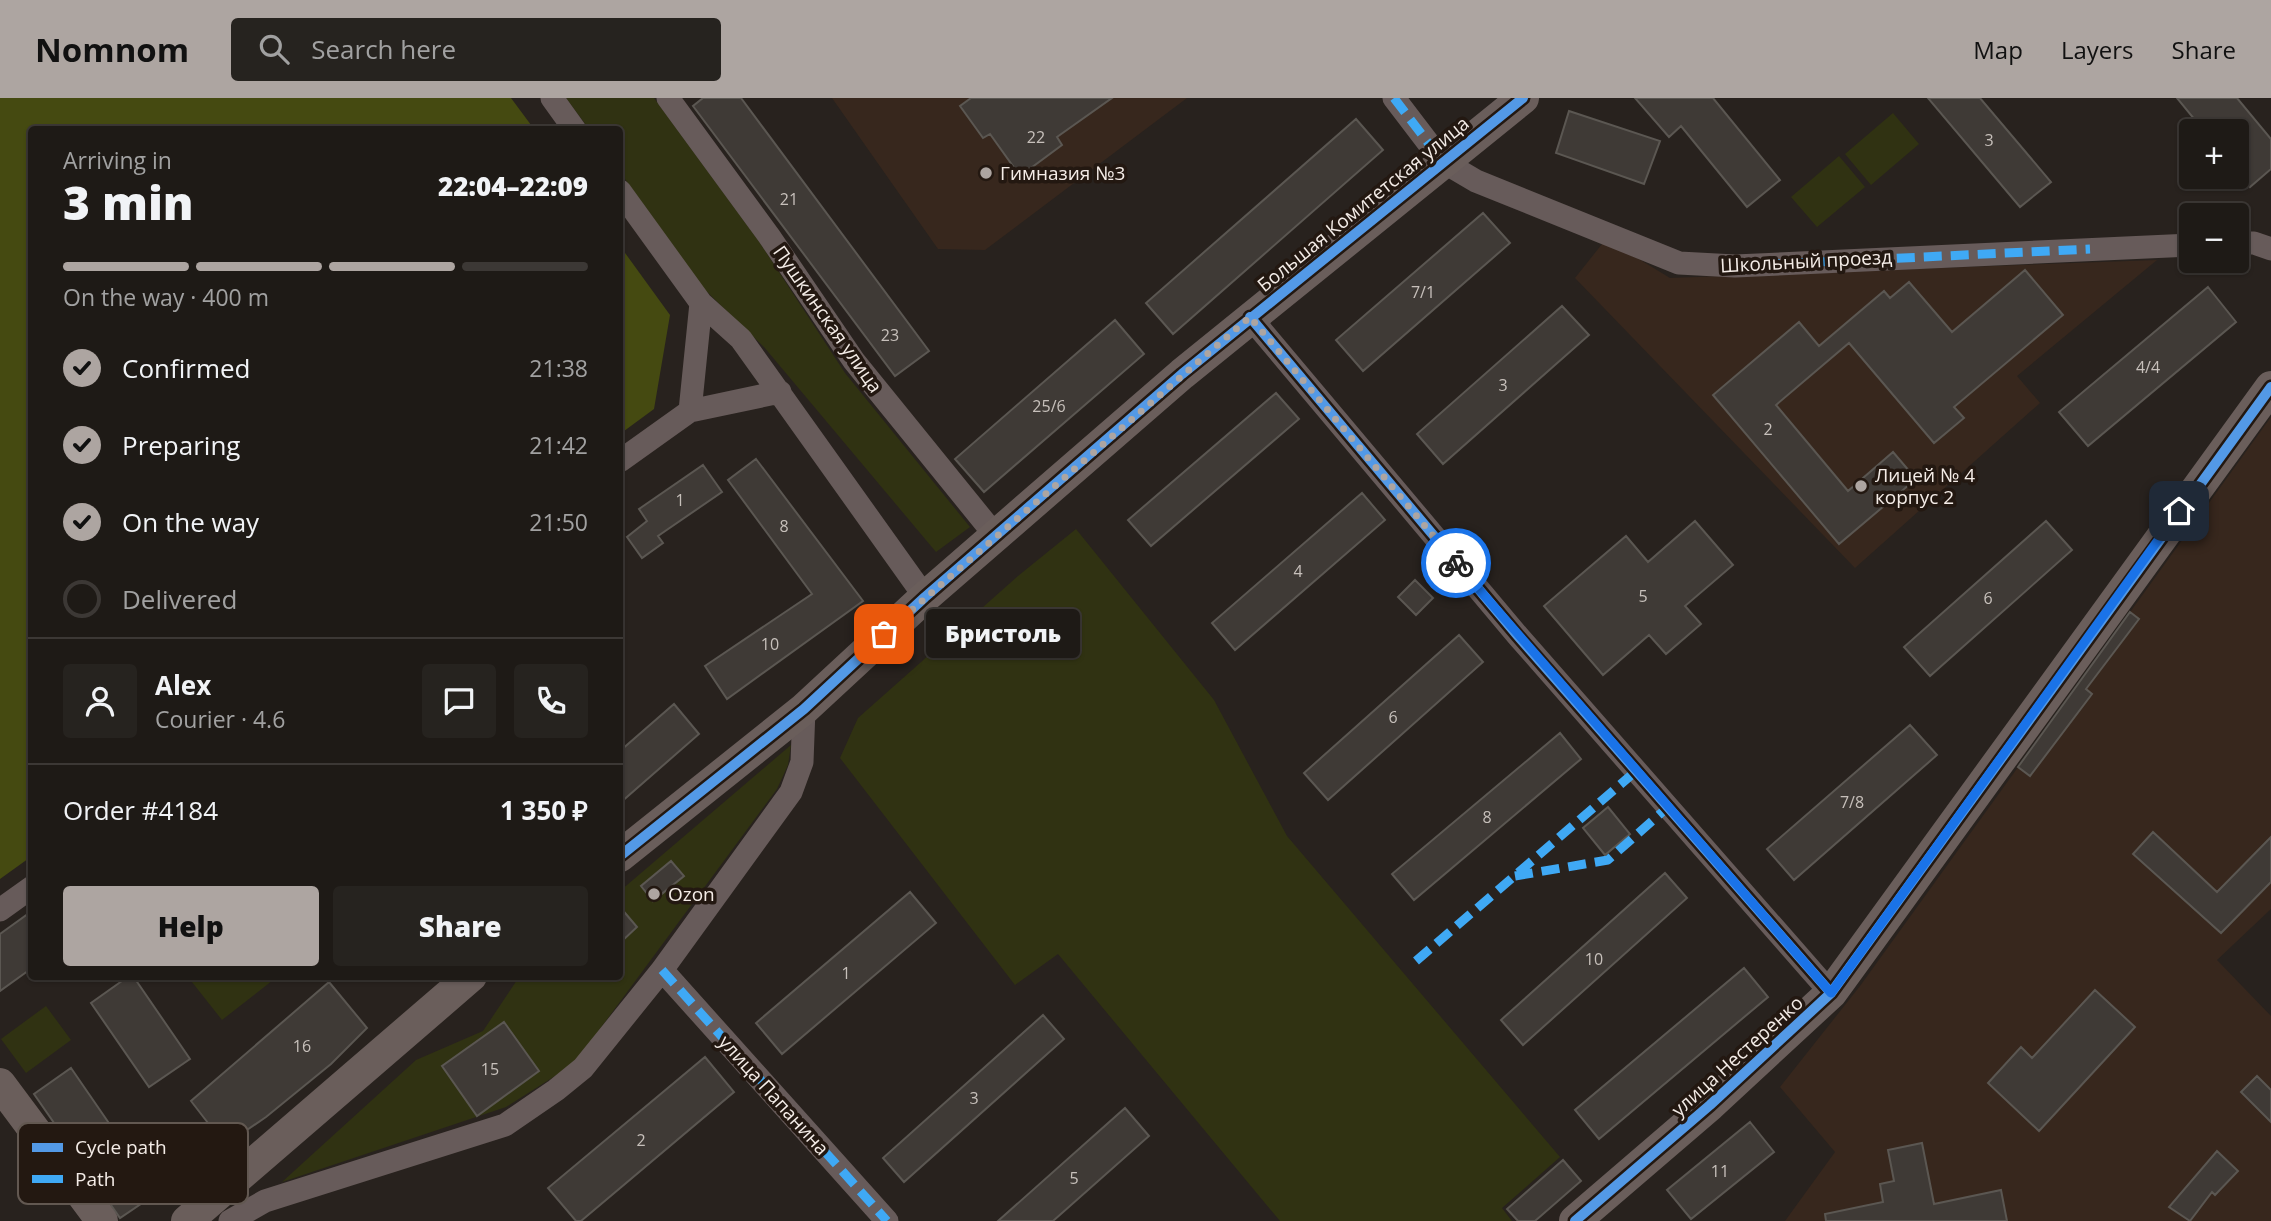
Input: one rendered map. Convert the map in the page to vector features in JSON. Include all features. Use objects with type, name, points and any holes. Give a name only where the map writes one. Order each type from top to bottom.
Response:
[{"type":"street","points":[[552,98],[572,126]]},
{"type":"street","name":"Пушкинская улица","points":[[668,98],[769,236],[854,361],[995,535]]},
{"type":"street","points":[[1394,98],[1442,161]]},
{"type":"street","name":"Большая Комитетская улица","points":[[623,854],[804,709],[995,535],[1250,317],[1523,98]]},
{"type":"street","name":"Школьный проезд","points":[[1442,161],[1476,181],[1679,263],[1735,266],[2179,245]]},
{"type":"street","points":[[623,195],[701,303],[741,339],[925,597]]},
{"type":"street","points":[[2249,243],[2271,248]]},
{"type":"street","points":[[690,411],[701,303]]},
{"type":"street","points":[[1250,317],[1518,636],[1831,993]]},
{"type":"street","name":"улица Нестеренко","points":[[1575,1221],[1710,1105],[1831,993],[2271,387]]},
{"type":"street","points":[[623,459],[690,411],[780,392]]},
{"type":"street","points":[[230,1221],[265,1201],[505,1125],[583,1068],[662,970],[792,792],[802,762],[804,709]]},
{"type":"street","points":[[0,909],[28,890]]},
{"type":"street","name":"улица Папанина","points":[[662,970],[887,1221]]},
{"type":"street","points":[[248,1170],[466,980]]},
{"type":"street","points":[[0,1084],[29,1123]]},
{"type":"street","points":[[248,1183],[265,1201]]},
{"type":"street","points":[[89,1204],[102,1221]]},
{"type":"street","points":[[187,1221],[207,1204]]},
{"type":"shaded area","name":"Гимназия №3","points":[[832,98],[1187,98],[985,250],[938,249]]},
{"type":"shaded area","name":"Лицей № 4 корпус 2","points":[[1606,239],[1670,278],[2157,260],[2017,376],[2040,403],[1855,568],[1575,278]]},
{"type":"shaded area","points":[[2271,417],[2271,909],[2217,960],[2271,1016],[2271,1221],[1785,1221],[1835,1152],[1780,1087],[1860,986]]},
{"type":"green space","points":[[0,98],[511,98],[532,126],[28,126],[28,859],[0,879]]},
{"type":"green space","points":[[566,98],[654,98],[758,240],[845,373],[970,527],[936,552],[764,347],[704,289],[623,176],[623,126],[587,126]]},
{"type":"green space","points":[[1893,113],[1919,144],[1871,185],[1845,154]]},
{"type":"green space","points":[[1839,156],[1865,187],[1817,227],[1791,197]]},
{"type":"green space","points":[[623,250],[670,315],[654,409],[623,432]]},
{"type":"green space","points":[[1076,529],[1214,700],[1287,836],[1560,1157],[1502,1208],[1512,1221],[1280,1221],[1058,954],[1015,985],[840,758],[858,718],[1018,576]]},
{"type":"green space","points":[[791,745],[788,765],[777,789],[574,1064],[506,1107],[282,1182],[416,1060],[483,1031],[517,980],[623,980],[623,888]]},
{"type":"green space","points":[[190,980],[273,980],[222,1020]]},
{"type":"green space","points":[[46,1006],[71,1040],[26,1073],[1,1039]]},
{"type":"building","points":[[703,98],[741,98],[929,351],[895,376],[693,106]]},
{"type":"building","points":[[971,98],[1112,98],[1057,137],[1062,145],[1020,176],[990,134],[983,138],[960,106]]},
{"type":"building","points":[[1635,98],[1713,98],[1780,180],[1747,207],[1681,126],[1669,137]]},
{"type":"building","points":[[1928,98],[1980,98],[2051,182],[2020,207]]},
{"type":"building","points":[[2177,98],[2237,98],[2271,139],[2271,169],[2249,186],[2249,119],[2194,119]]},
{"type":"building","points":[[1569,111],[1660,141],[1644,184],[1556,153]]},
{"type":"building","points":[[1356,119],[1383,150],[1173,334],[1146,303]]},
{"type":"building","points":[[1483,213],[1510,243],[1363,371],[1336,340]]},
{"type":"building","points":[[2025,270],[2063,315],[1954,407],[1964,418],[1934,443],[1849,343],[1776,405],[1848,491],[1893,452],[1916,479],[1839,544],[1713,395],[1799,322],[1819,346],[1884,291],[1890,298],[1909,282],[1952,332]]},
{"type":"building","points":[[2208,287],[2236,322],[2088,446],[2059,412]]},
{"type":"building","points":[[1562,306],[1589,335],[1443,464],[1417,434]]},
{"type":"building","points":[[1115,320],[1144,354],[984,492],[955,459]]},
{"type":"building","points":[[1276,393],[1299,419],[1151,546],[1128,520]]},
{"type":"building","points":[[756,459],[863,601],[727,699],[705,666],[812,594],[728,480]]},
{"type":"building","points":[[703,465],[722,492],[658,536],[663,543],[642,558],[627,537],[647,521],[639,509]]},
{"type":"building","points":[[1362,493],[1385,520],[1235,650],[1212,623]]},
{"type":"building","points":[[1695,521],[1733,565],[1685,606],[1701,624],[1666,654],[1649,635],[1603,675],[1544,606],[1626,536],[1648,562]]},
{"type":"building","points":[[2046,521],[2072,550],[1930,676],[1904,647]]},
{"type":"building","points":[[1415,580],[1433,598],[1416,615],[1398,597]]},
{"type":"building","points":[[2130,612],[2139,619],[2086,689],[2092,694],[2030,776],[2018,767]]},
{"type":"building","points":[[1459,635],[1483,662],[1328,800],[1304,773]]},
{"type":"building","points":[[674,704],[699,734],[623,800],[623,748]]},
{"type":"building","points":[[1910,725],[1937,755],[1794,880],[1767,849]]},
{"type":"building","points":[[1560,733],[1581,759],[1414,900],[1392,874]]},
{"type":"building","points":[[1608,807],[1630,834],[1605,855],[1583,828]]},
{"type":"building","points":[[2153,832],[2217,892],[2271,837],[2271,882],[2221,933],[2133,854]]},
{"type":"building","points":[[671,861],[684,876],[653,901],[641,886]]},
{"type":"building","points":[[1665,873],[1687,898],[1523,1045],[1501,1020]]},
{"type":"building","points":[[910,892],[936,923],[782,1054],[756,1023]]},
{"type":"building","points":[[623,911],[637,927],[623,940]]},
{"type":"building","points":[[28,914],[28,971],[0,991],[0,934]]},
{"type":"building","points":[[1744,968],[1768,997],[1599,1139],[1575,1110]]},
{"type":"building","points":[[123,980],[136,980],[190,1059],[149,1087],[91,1003]]},
{"type":"building","points":[[329,982],[367,1028],[331,1064],[248,1129],[248,1123],[208,1123],[191,1101]]},
{"type":"building","points":[[2095,990],[2135,1027],[2039,1131],[1988,1083],[2021,1047],[2032,1058]]},
{"type":"building","points":[[1043,1015],[1064,1039],[904,1182],[883,1158]]},
{"type":"building","points":[[504,1022],[539,1071],[477,1116],[442,1066]]},
{"type":"building","points":[[705,1057],[734,1092],[581,1221],[576,1221],[548,1188]]},
{"type":"building","points":[[71,1068],[109,1123],[54,1123],[34,1094]]},
{"type":"building","points":[[2257,1076],[2271,1090],[2271,1122],[2241,1092]]},
{"type":"building","points":[[1125,1108],[1149,1136],[1053,1221],[998,1221]]},
{"type":"building","points":[[1750,1122],[1774,1152],[1691,1219],[1667,1190]]},
{"type":"building","points":[[1922,1143],[1934,1204],[2001,1190],[2007,1221],[1826,1221],[1825,1214],[1883,1202],[1880,1184],[1894,1181],[1888,1150]]},
{"type":"building","points":[[2217,1151],[2238,1171],[2215,1195],[2212,1192],[2190,1221],[2169,1207]]},
{"type":"building","points":[[1563,1160],[1581,1181],[1535,1221],[1518,1221],[1507,1209]]},
{"type":"building","points":[[110,1204],[141,1204],[120,1218]]},
{"type":"marked path","points":[[1394,98],[1442,161]]},
{"type":"marked path","points":[[1735,266],[2090,249]]},
{"type":"marked path","points":[[1416,961],[1636,771]]},
{"type":"marked path","points":[[1515,876],[1608,860],[1668,807]]},
{"type":"marked path","points":[[662,970],[887,1221]]},
{"type":"cycle path","points":[[623,854],[804,709],[925,597],[1182,374],[1523,98]]},
{"type":"cycle path","points":[[1250,317],[1518,636],[1831,993]]},
{"type":"cycle path","points":[[1575,1221],[1710,1105],[1831,993],[2271,387]]},
{"type":"way so far","points":[[884,634],[995,535],[1250,317],[1456,563]]},
{"type":"place","name":"Гимназия №3","points":[[986,173]]},
{"type":"place","name":"Лицей № 4 корпус 2","points":[[1861,486]]},
{"type":"place","name":"Бристоль","points":[[884,634]]},
{"type":"place","name":"Ozon","points":[[654,894]]},
{"type":"route","points":[[1456,563],[1831,993],[2179,511]]}]
